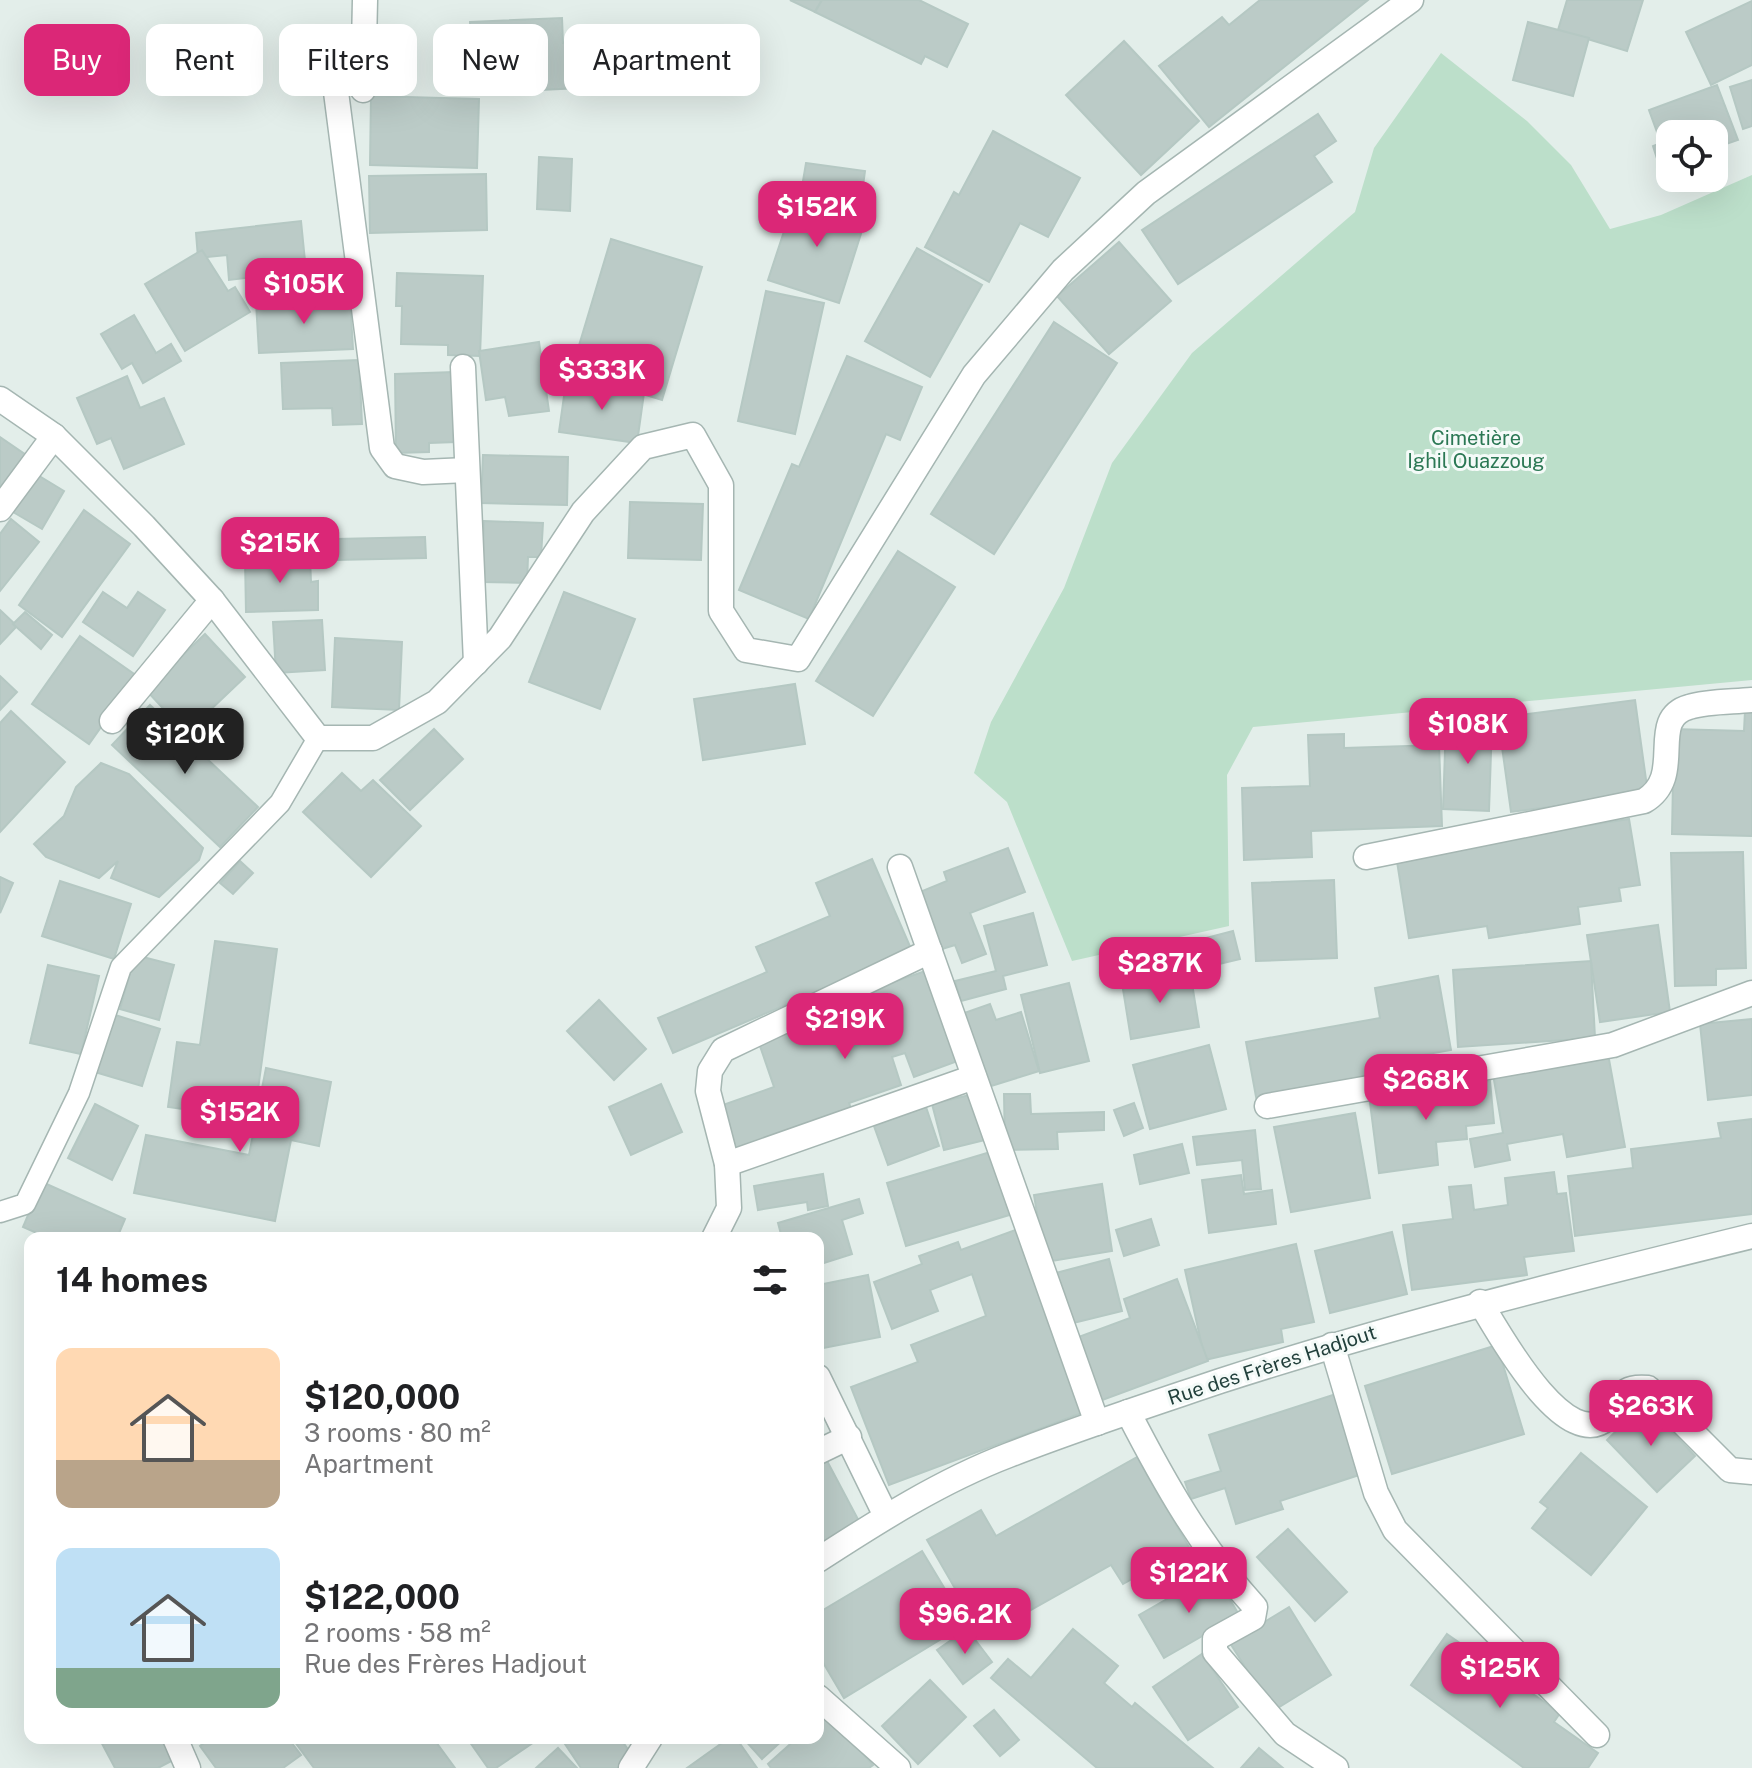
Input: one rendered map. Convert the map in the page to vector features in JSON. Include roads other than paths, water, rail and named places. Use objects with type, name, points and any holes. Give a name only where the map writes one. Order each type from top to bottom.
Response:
[{"type":"street","points":[[364,24],[365,0]]},
{"type":"street","points":[[0,399],[54,436],[212,600],[318,738],[373,738],[437,702],[500,638],[583,512],[643,447],[693,435],[721,485],[721,611],[746,650],[798,659],[974,375],[1063,270],[1146,193],[1411,0]]},
{"type":"street","points":[[337,96],[382,448],[395,466],[423,472],[467,470]]},
{"type":"street","points":[[463,367],[476,663]]},
{"type":"street","points":[[0,509],[54,436]]},
{"type":"street","points":[[112,721],[212,600]]},
{"type":"street","points":[[1366,857],[1644,801],[1657,793],[1664,782],[1667,729],[1674,716],[1688,707],[1752,700]]},
{"type":"street","points":[[900,867],[1097,1423]]},
{"type":"street","points":[[717,1232],[729,1208],[727,1164],[708,1091],[710,1071],[723,1050],[930,951]]},
{"type":"street","points":[[1267,1106],[1613,1045],[1752,993]]},
{"type":"street","points":[[727,1164],[974,1077]]},
{"type":"street","name":"Rue des Frères Hadjout","points":[[824,1556],[886,1516],[1006,1456],[1128,1412],[1332,1345],[1480,1302],[1752,1236]]},
{"type":"street","points":[[1480,1302],[1531,1382],[1572,1422],[1590,1426],[1607,1419],[1624,1392],[1634,1387],[1648,1388],[1730,1470],[1752,1472]]},
{"type":"street","points":[[1332,1345],[1376,1493],[1395,1530],[1597,1735]]},
{"type":"street","points":[[824,1389],[886,1516]]},
{"type":"street","points":[[1128,1412],[1173,1499],[1227,1576],[1255,1607],[1253,1618],[1215,1639],[1215,1652],[1285,1734],[1336,1768]]},
{"type":"street","points":[[824,1449],[849,1437]]},
{"type":"street","points":[[824,1702],[898,1768]]},
{"type":"street","points":[[178,1744],[188,1768]]},
{"type":"street","points":[[631,1768],[646,1744]]},
{"type":"lane","points":[[0,1212],[25,1204],[79,1093],[121,967],[280,803],[318,738]]},
{"type":"park label","name":"Cimetière Ighil Ouazzoug","points":[[1476,450]]}]
